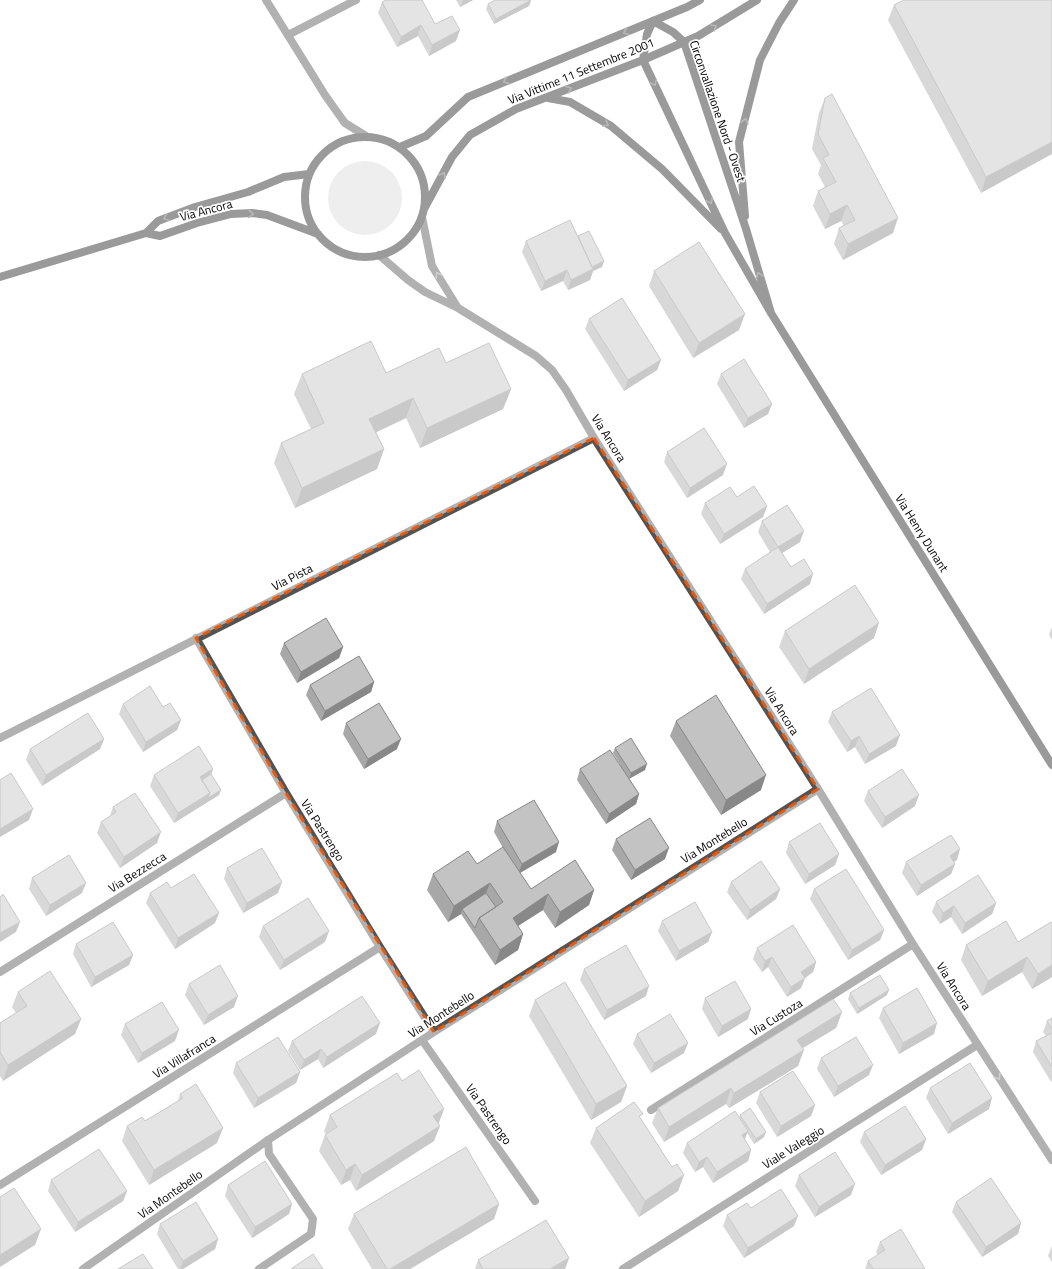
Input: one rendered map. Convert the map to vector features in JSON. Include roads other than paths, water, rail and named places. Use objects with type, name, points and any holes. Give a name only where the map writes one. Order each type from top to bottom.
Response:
[{"type":"main road","name":"Via Vittime 11 Settembre 2001","points":[[400,147],[426,136],[468,97],[687,7],[700,0]]},
{"type":"main road","name":"Via Vittime 11 Settembre 2001","points":[[423,213],[452,158],[470,135],[516,109],[643,60],[698,36],[757,0]]},
{"type":"main road","points":[[746,229],[739,142],[760,60],[779,23],[794,0]]},
{"type":"main road","name":"Circonvallazione Nord - Ovest","points":[[653,21],[673,32],[684,42],[746,229],[771,313]]},
{"type":"main road","points":[[653,21],[647,34],[643,60],[725,233],[771,313]]},
{"type":"main road","points":[[546,98],[570,102],[611,126],[662,169],[725,233]]},
{"type":"main road","name":"Via Ancora","points":[[366,136],[377,137],[400,147],[417,165],[424,183],[426,194],[423,213],[414,232],[404,242],[380,255],[361,257],[341,252],[331,246],[318,234],[310,222],[307,211],[305,192],[310,174],[316,162],[326,151],[341,141],[352,138],[366,136]]},
{"type":"main road","name":"Via Ancora","points":[[0,277],[146,233],[158,221],[195,207],[248,192],[284,177],[310,174]]},
{"type":"main road","name":"Via Ancora","points":[[146,233],[160,236],[197,223],[231,214],[252,213],[267,215],[318,234]]},
{"type":"main road","name":"Via Henry Dunant","points":[[771,313],[1052,765]]},
{"type":"street","name":"Via Ancora","points":[[266,0],[345,123],[366,136]]},
{"type":"street","points":[[288,35],[356,0]]},
{"type":"street","name":"Via Ancora","points":[[423,213],[432,266],[458,308]]},
{"type":"street","name":"Via Ancora","points":[[380,255],[408,280],[425,292],[458,308],[536,356],[552,370],[818,789],[976,1044],[1052,1160]]},
{"type":"street","name":"Via Pista","points":[[0,738],[594,438]]},
{"type":"street","name":"Via Pastrengo","points":[[196,638],[286,793],[434,1032]]},
{"type":"street","name":"Via Montebello","points":[[83,1269],[268,1140],[434,1032],[818,789]]},
{"type":"street","name":"Via Bezzecca","points":[[0,972],[286,793]]},
{"type":"street","name":"Via Custoza","points":[[651,1110],[913,944]]},
{"type":"street","name":"Via Villafranca","points":[[0,1185],[380,947]]},
{"type":"street","name":"Via Pastrengo","points":[[422,1040],[535,1201]]},
{"type":"street","name":"Viale Valeggio","points":[[623,1269],[976,1044]]},
{"type":"street","points":[[258,1269],[311,1234],[313,1219],[269,1154],[268,1140]]}]
